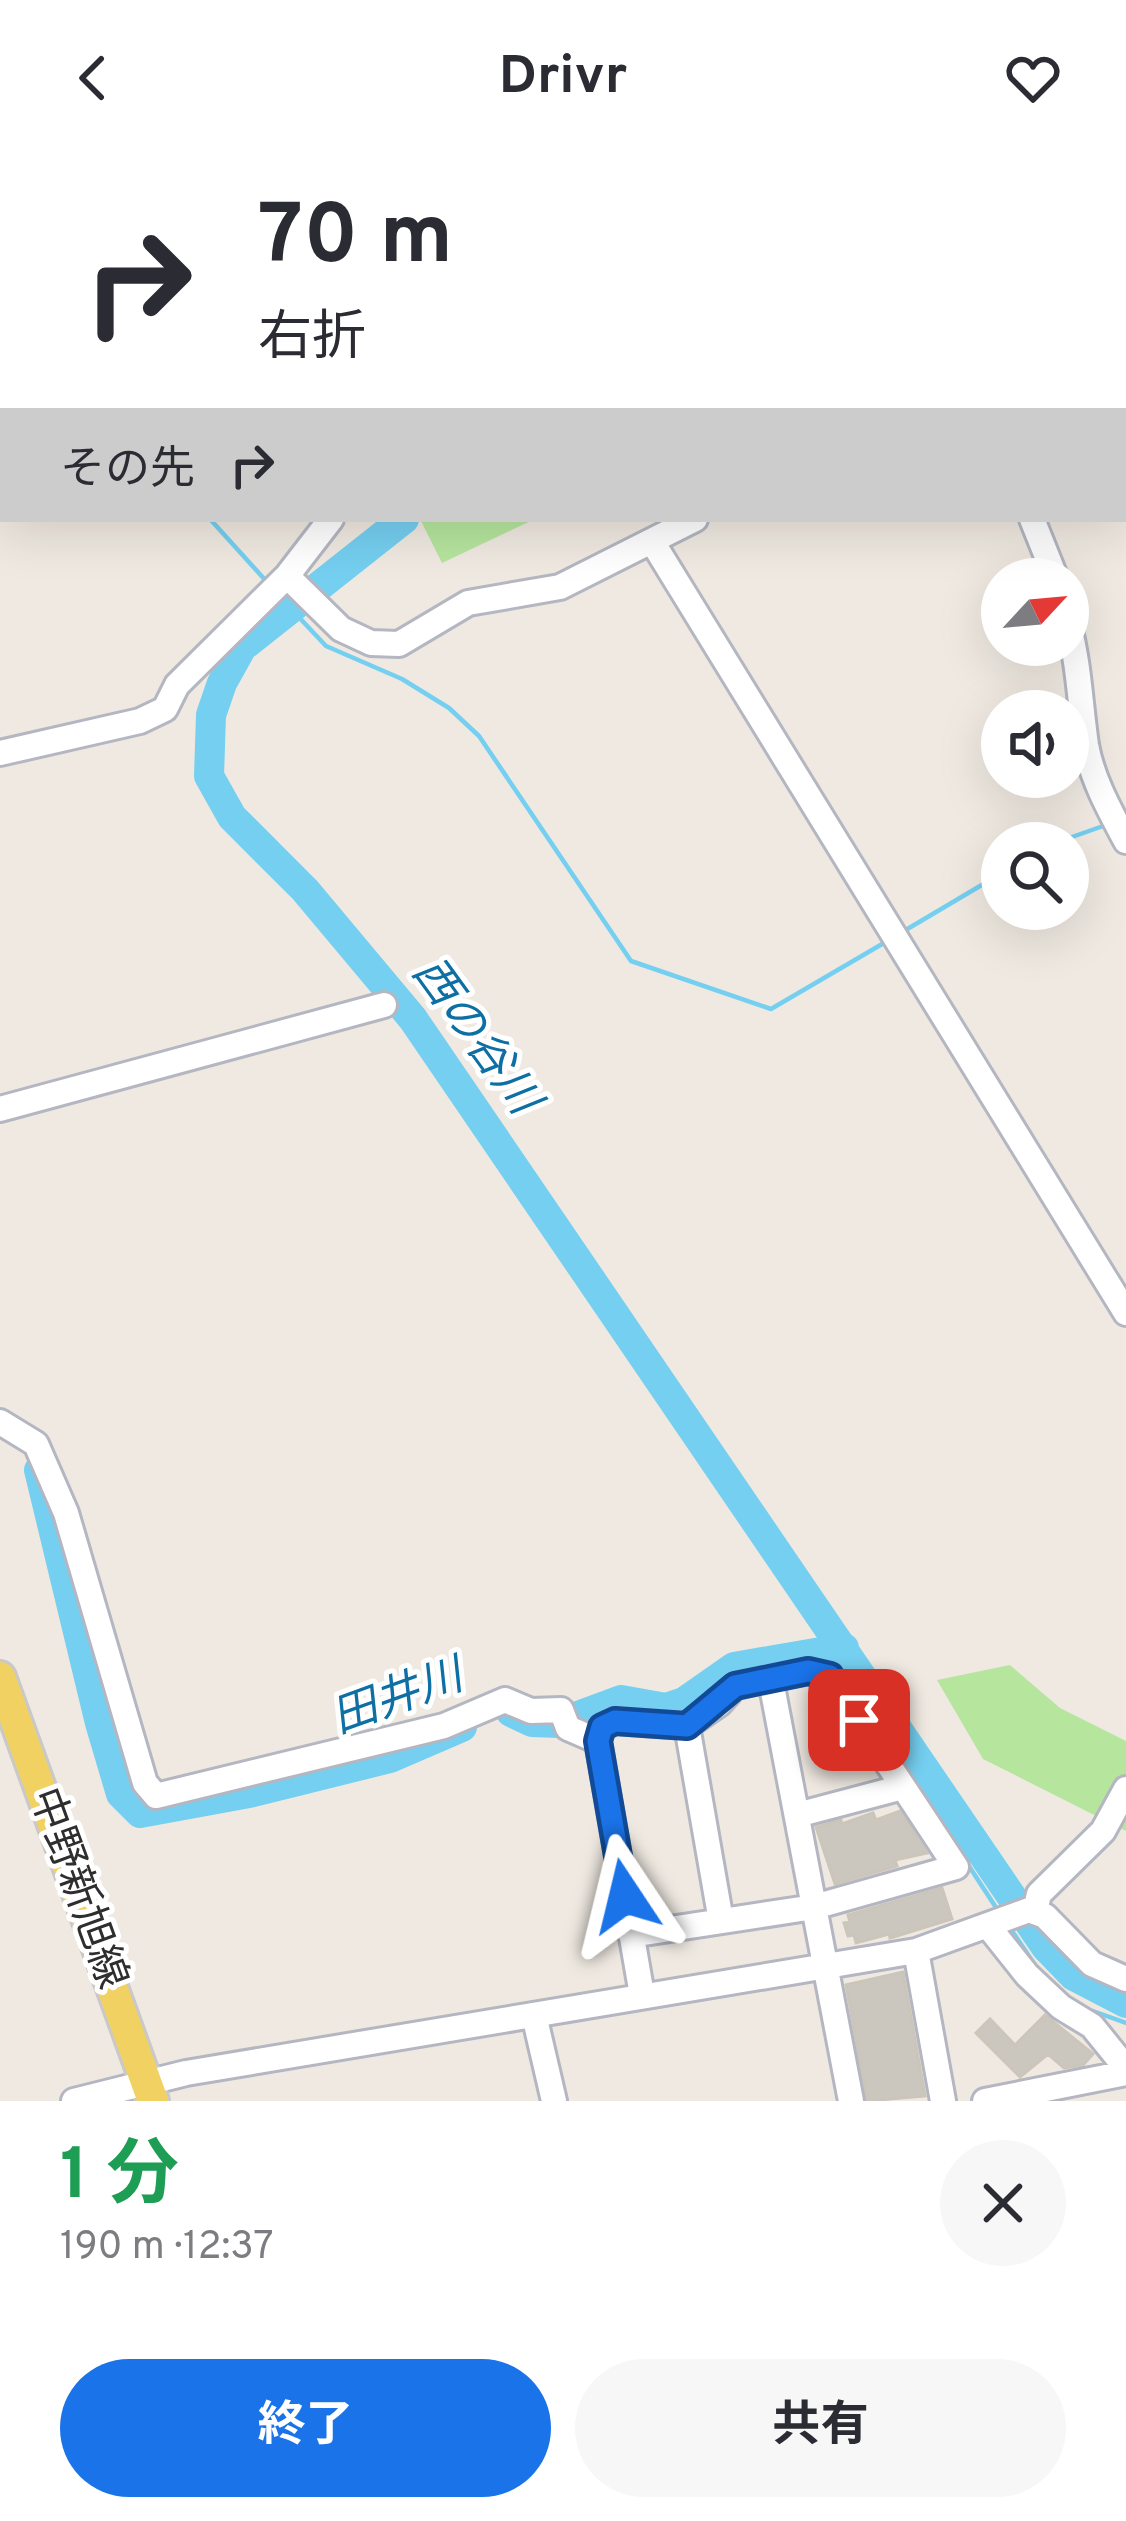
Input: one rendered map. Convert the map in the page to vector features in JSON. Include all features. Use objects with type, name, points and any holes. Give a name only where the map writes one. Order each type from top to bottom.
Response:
[{"type":"main road","name":"中野新旭線","points":[[0,1677],[150,2093]]},
{"type":"street","points":[[0,754],[140,721],[165,709],[177,685],[287,576],[329,522]]},
{"type":"street","points":[[287,576],[341,628],[371,643],[400,644],[468,603],[560,587],[690,522]]},
{"type":"street","points":[[1033,522],[1048,558]]},
{"type":"street","points":[[653,543],[1126,1313]]},
{"type":"street","points":[[1079,666],[1095,777],[1126,841]]},
{"type":"street","points":[[0,1109],[384,1005]]},
{"type":"street","points":[[0,1422],[36,1444],[66,1513],[145,1783],[156,1796],[443,1726],[505,1700],[531,1711],[561,1710],[568,1728],[598,1741]]},
{"type":"street","points":[[631,1935],[814,1906],[956,1867],[830,1676],[808,1671],[735,1686],[687,1726],[615,1721],[602,1727],[598,1741],[631,1935],[642,1995]]},
{"type":"street","points":[[772,1681],[851,2101]]},
{"type":"street","points":[[687,1726],[722,1921]]},
{"type":"street","points":[[797,1816],[903,1787]]},
{"type":"street","points":[[1035,1910],[1040,1894],[1103,1831],[1126,1789]]},
{"type":"street","points":[[74,2101],[150,2093],[186,2073],[916,1951],[1035,1910]]},
{"type":"street","points":[[1035,1910],[1092,1964],[1126,1979]]},
{"type":"street","points":[[988,1926],[1027,1975],[1061,2007],[1092,2026],[1126,2070],[992,2100]]},
{"type":"street","points":[[916,1951],[943,2101]]},
{"type":"street","points":[[533,2015],[554,2101]]},
{"type":"green space","points":[[422,522],[529,522],[442,563]]},
{"type":"green space","points":[[1010,1665],[1060,1708],[1126,1741],[1126,1831],[983,1759],[937,1680]]},
{"type":"building","points":[[900,1811],[927,1853],[835,1884],[816,1827],[873,1813],[876,1820]]},
{"type":"building","points":[[942,1888],[952,1919],[890,1938],[889,1934],[856,1943],[854,1935],[848,1936],[844,1923],[850,1922],[848,1915]]},
{"type":"building","points":[[903,1972],[925,2096],[867,2101],[846,1985]]},
{"type":"building","points":[[1045,2015],[1093,2054],[1083,2065],[1064,2068],[1048,2054],[1020,2077],[976,2033],[990,2019],[1015,2045]]},
{"type":"waterway","points":[[213,522],[267,582]]},
{"type":"waterway","name":"西の谷川","points":[[400,522],[242,647],[211,715],[209,776],[232,817],[305,890],[413,1019],[1046,1947],[1074,1976],[1126,2003]]},
{"type":"waterway","points":[[278,595],[326,646],[402,679],[449,708],[479,736],[631,961],[771,1009],[889,940]]},
{"type":"waterway","points":[[1089,831],[1106,825]]},
{"type":"waterway","points":[[904,931],[981,885]]},
{"type":"waterway","name":"田井川","points":[[39,1470],[100,1723],[121,1794],[140,1813],[249,1793],[390,1758],[462,1727]]},
{"type":"waterway","name":"田井川","points":[[511,1712],[532,1722],[559,1723],[621,1700],[666,1708],[684,1702],[734,1667],[844,1648]]},
{"type":"waterway","points":[[825,1651],[835,1666]]},
{"type":"waterway","points":[[965,1860],[995,1906]]},
{"type":"waterway","points":[[1010,1928],[1037,1968]]},
{"type":"waterway","points":[[1087,2009],[1126,2023]]},
{"type":"route","points":[[625,1896],[598,1741],[602,1727],[615,1721],[687,1726],[735,1686],[808,1671],[830,1676],[859,1720]]}]
